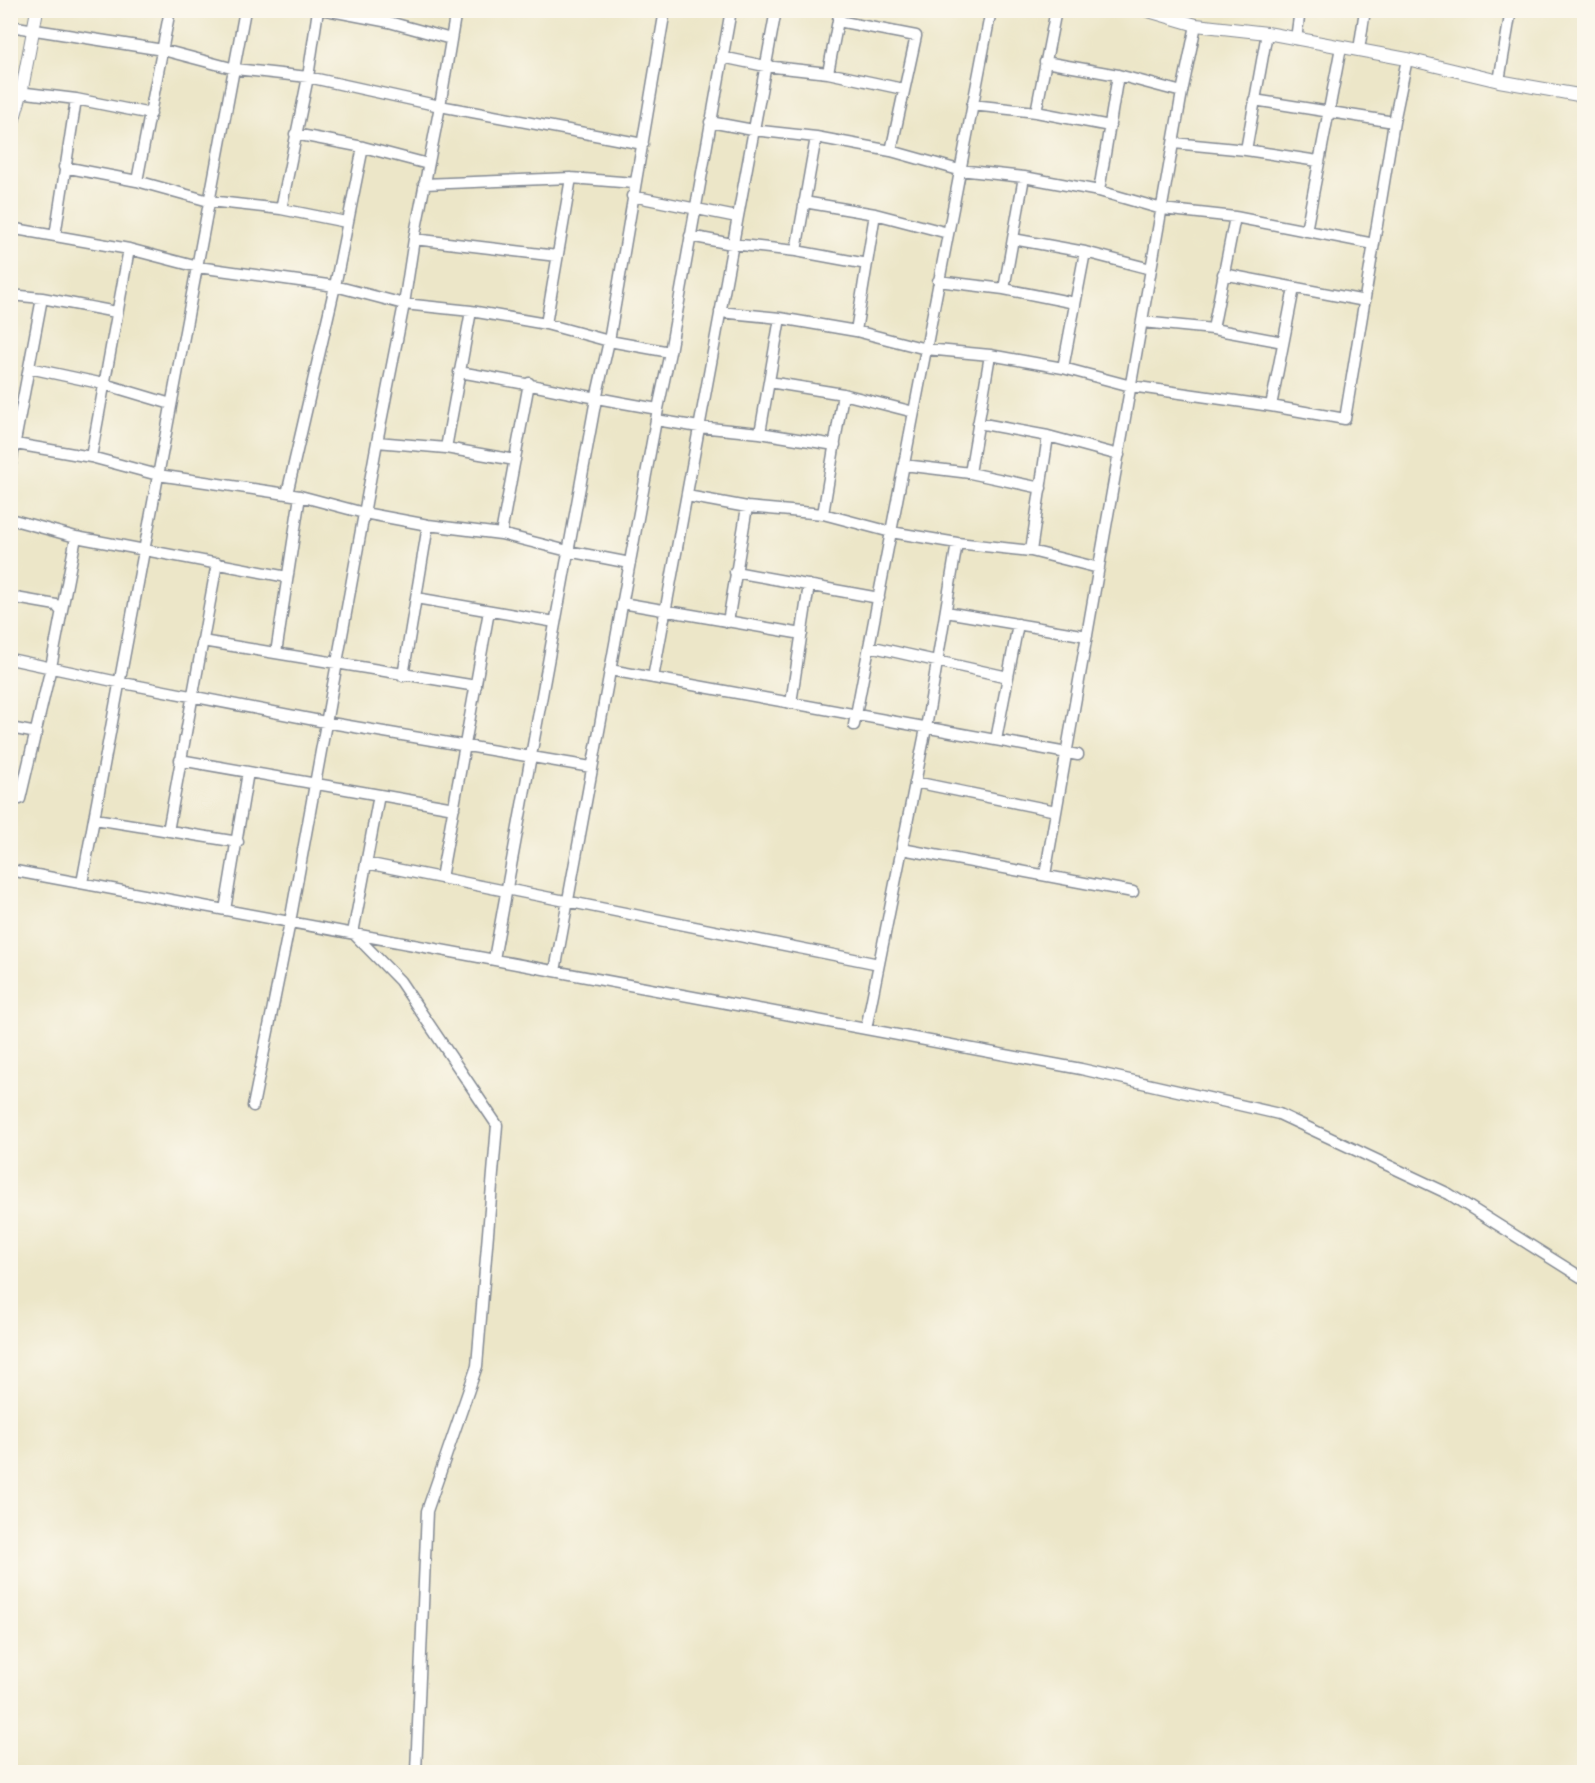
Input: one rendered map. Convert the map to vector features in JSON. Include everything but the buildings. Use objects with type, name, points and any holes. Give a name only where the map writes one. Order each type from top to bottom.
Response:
[{"type":"street","points":[[10,132],[16,93],[37,10]]},
{"type":"street","points":[[136,182],[170,10]]},
{"type":"street","points":[[82,883],[245,10]]},
{"type":"street","points":[[281,209],[308,77],[318,10]]},
{"type":"street","points":[[326,10],[389,22],[451,39]]},
{"type":"street","points":[[389,22],[391,10]]},
{"type":"street","points":[[253,1106],[290,922],[456,10]]},
{"type":"street","points":[[494,959],[596,399],[609,340],[665,10]]},
{"type":"street","points":[[555,971],[731,10]]},
{"type":"street","points":[[653,678],[776,10]]},
{"type":"street","points":[[855,720],[991,10]]},
{"type":"street","points":[[1036,112],[1056,10]]},
{"type":"street","points":[[1296,39],[1300,10]]},
{"type":"street","points":[[1359,50],[1365,10]]},
{"type":"street","points":[[1499,81],[1511,10]]},
{"type":"street","points":[[1147,11],[1196,25],[1267,33],[1407,59],[1499,81],[1584,96]]},
{"type":"street","points":[[828,73],[839,16],[915,36],[891,151]]},
{"type":"street","points":[[1045,875],[1056,811],[1072,754],[1087,636],[1182,92],[1196,25]]},
{"type":"street","points":[[10,27],[163,50],[235,69],[308,77],[440,106],[643,144]]},
{"type":"street","points":[[1246,150],[1267,33]]},
{"type":"street","points":[[1306,231],[1341,47]]},
{"type":"street","points":[[722,57],[765,66],[828,73],[903,89]]},
{"type":"street","points":[[720,312],[780,318],[856,331],[926,349],[990,355],[1063,368],[1131,386],[1346,419],[1394,122],[1407,59]]},
{"type":"street","points":[[1045,62],[1118,75],[1182,92]]},
{"type":"street","points":[[1099,191],[1118,75]]},
{"type":"street","points":[[16,93],[76,99],[151,114]]},
{"type":"street","points":[[55,236],[76,99]]},
{"type":"street","points":[[1254,100],[1394,122]]},
{"type":"street","points":[[972,105],[1036,112],[1110,126]]},
{"type":"street","points":[[710,122],[753,130],[816,137],[891,151],[960,170],[1024,177],[1099,191],[1162,208],[1235,217],[1374,244]]},
{"type":"street","points":[[295,134],[363,147],[428,164]]},
{"type":"street","points":[[796,251],[816,137]]},
{"type":"street","points":[[1174,143],[1246,150],[1318,161]]},
{"type":"street","points":[[287,494],[335,286],[346,222],[363,147]]},
{"type":"street","points":[[64,167],[136,182],[208,201],[281,209],[346,222]]},
{"type":"street","points":[[1004,289],[1024,177]]},
{"type":"street","points":[[424,184],[571,178],[634,183]]},
{"type":"street","points":[[546,324],[571,178]]},
{"type":"street","points":[[632,196],[737,217]]},
{"type":"street","points":[[804,202],[875,214],[948,233]]},
{"type":"street","points":[[856,331],[875,214]]},
{"type":"street","points":[[1213,329],[1235,217]]},
{"type":"street","points":[[10,228],[129,249],[198,267],[335,286],[404,304],[471,310],[546,324],[670,352]]},
{"type":"street","points":[[690,236],[867,264]]},
{"type":"street","points":[[414,239],[557,256]]},
{"type":"street","points":[[1013,239],[1085,252],[1151,269]]},
{"type":"street","points":[[91,457],[129,249]]},
{"type":"street","points":[[1063,368],[1085,252]]},
{"type":"street","points":[[1224,274],[1365,302]]},
{"type":"street","points":[[938,281],[1004,289],[1075,303]]},
{"type":"street","points":[[1271,406],[1294,288]]},
{"type":"street","points":[[10,295],[42,298],[116,312]]},
{"type":"street","points":[[10,468],[42,298]]},
{"type":"street","points":[[446,448],[471,310]]},
{"type":"street","points":[[760,433],[780,318]]},
{"type":"street","points":[[1142,322],[1213,329],[1283,342]]},
{"type":"street","points":[[970,473],[990,355]]},
{"type":"street","points":[[29,368],[104,384],[171,404]]},
{"type":"street","points":[[459,372],[529,383],[657,414],[699,427],[760,433],[835,446]]},
{"type":"street","points":[[769,382],[843,394],[914,412]]},
{"type":"street","points":[[501,534],[529,383]]},
{"type":"street","points":[[823,514],[843,394]]},
{"type":"street","points":[[978,423],[1048,436],[1119,455]]},
{"type":"street","points":[[1031,551],[1048,436]]},
{"type":"street","points":[[377,442],[446,448],[515,460]]},
{"type":"street","points":[[13,443],[91,457],[158,475],[300,496],[364,513],[428,525],[501,534],[568,551],[630,563]]},
{"type":"street","points":[[904,465],[970,473],[1041,488]]},
{"type":"street","points":[[276,653],[300,496]]},
{"type":"street","points":[[687,496],[747,507],[823,514],[891,532],[957,543],[1031,551],[1099,568]]},
{"type":"street","points":[[728,622],[747,507]]},
{"type":"street","points":[[10,519],[76,537],[287,578]]},
{"type":"street","points":[[403,676],[428,525]]},
{"type":"street","points":[[21,799],[51,667],[76,537]]},
{"type":"street","points":[[866,1029],[926,728],[957,543]]},
{"type":"street","points":[[168,831],[216,563]]},
{"type":"street","points":[[735,572],[879,598]]},
{"type":"street","points":[[791,703],[809,585]]},
{"type":"street","points":[[10,597],[56,604],[61,610]]},
{"type":"street","points":[[416,598],[555,622]]},
{"type":"street","points":[[622,603],[802,634]]},
{"type":"street","points":[[441,878],[489,611]]},
{"type":"street","points":[[946,612],[1087,636]]},
{"type":"street","points":[[996,740],[1018,624]]},
{"type":"street","points":[[202,641],[403,676],[476,686]]},
{"type":"street","points":[[870,646],[1008,676]]},
{"type":"street","points":[[10,659],[326,722],[591,767]]},
{"type":"street","points":[[610,670],[791,703],[855,720],[926,728],[1072,754]]},
{"type":"street","points":[[10,728],[37,733]]},
{"type":"street","points":[[180,760],[454,808]]},
{"type":"street","points":[[225,910],[248,772]]},
{"type":"street","points":[[915,782],[1056,811]]},
{"type":"street","points":[[353,933],[379,795]]},
{"type":"street","points":[[95,819],[238,842]]},
{"type":"street","points":[[902,849],[1133,892]]},
{"type":"street","points":[[366,863],[879,964]]},
{"type":"street","points":[[10,870],[1082,1069],[1279,1114],[1449,1194],[1584,1279]]},
{"type":"street","points":[[353,933],[400,981],[497,1125],[477,1366],[427,1511],[416,1773]]}]
